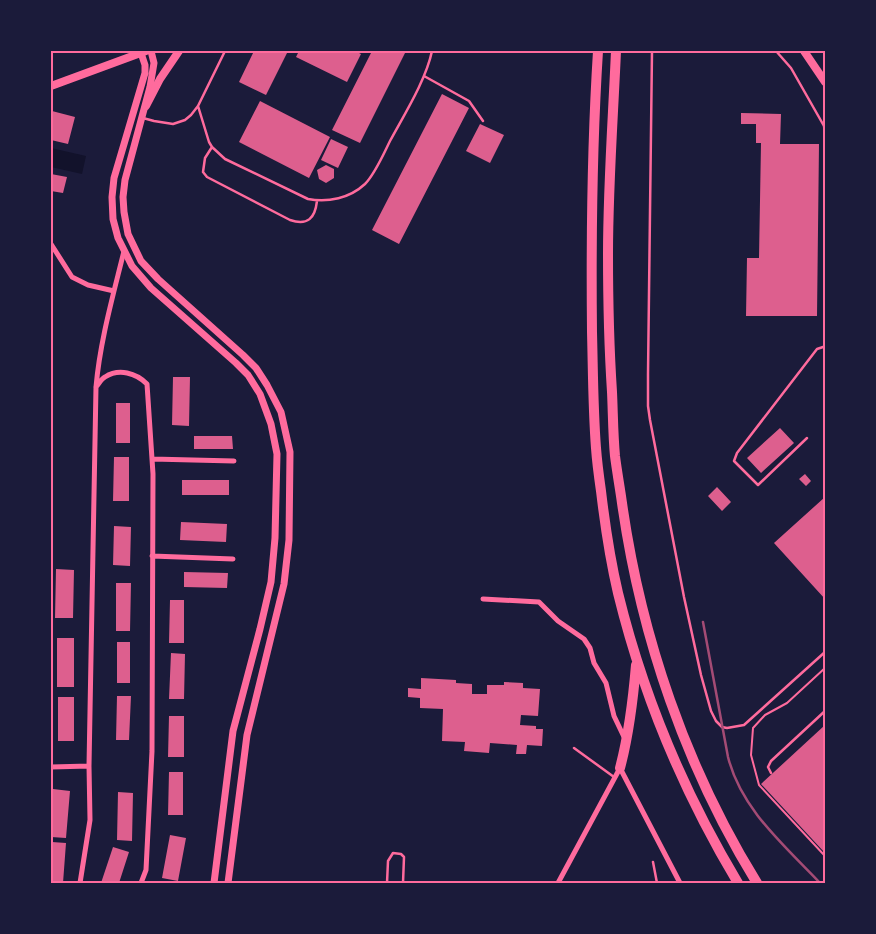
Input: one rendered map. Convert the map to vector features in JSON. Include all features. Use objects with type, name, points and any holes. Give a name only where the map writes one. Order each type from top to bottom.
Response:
[{"type":"highway","points":[[598,51],[591,256],[596,448],[606,533],[618,592],[636,659],[651,703],[670,750],[719,850],[738,883]]},
{"type":"highway","points":[[616,51],[608,252],[610,355],[615,456],[626,533],[651,644],[685,742],[731,841],[757,883]]},
{"type":"highway","points":[[620,768],[632,715],[636,659]]},
{"type":"main road","points":[[146,106],[160,79],[179,51]]},
{"type":"main road","points":[[804,51],[825,82]]},
{"type":"main road","points":[[51,86],[143,52]]},
{"type":"street","points":[[150,51],[154,63],[153,73],[146,106],[125,180],[123,197],[128,234],[141,261],[158,279],[256,368],[267,384],[281,412],[290,452],[289,540],[284,584],[247,735],[228,883]]},
{"type":"street","points":[[143,52],[145,73],[114,178],[112,219],[118,238],[132,266],[151,288],[236,363],[248,376],[260,394],[271,424],[277,454],[275,538],[271,582],[233,731],[214,883]]},
{"type":"street","points":[[51,244],[72,277],[88,285],[114,291]]},
{"type":"street","points":[[80,883],[90,820],[89,766],[96,387],[98,364],[124,251]]},
{"type":"street","points":[[96,387],[104,378],[116,373],[129,373],[141,378],[147,384],[153,474],[152,751],[146,870],[141,883]]},
{"type":"street","points":[[152,458],[234,461]]},
{"type":"street","points":[[152,556],[233,559]]},
{"type":"street","points":[[483,599],[539,602],[558,621],[584,639],[590,648],[594,663],[606,683],[614,716],[627,742]]},
{"type":"street","points":[[51,767],[89,766]]},
{"type":"street","points":[[558,883],[620,768]]},
{"type":"street","points":[[620,768],[680,883]]},
{"type":"lane","points":[[142,118],[173,124],[185,120],[192,115],[225,51]]},
{"type":"lane","points":[[198,106],[209,142],[226,160],[308,199],[317,201],[336,200],[350,195],[366,183],[424,76],[432,51]]},
{"type":"lane","points":[[652,51],[648,406],[684,597],[701,675],[716,721],[722,727],[727,728],[744,725],[825,652]]},
{"type":"lane","points":[[776,51],[791,68],[824,126],[825,133]]},
{"type":"lane","points":[[424,76],[469,101],[483,121]]},
{"type":"lane","points":[[212,147],[205,158],[203,172],[207,177],[290,220],[302,222],[308,220],[316,211],[317,201]]},
{"type":"lane","points":[[825,306],[825,320]]},
{"type":"lane","points":[[807,438],[758,485],[734,461],[737,453],[805,364],[817,349],[824,346]]},
{"type":"lane","points":[[772,773],[768,767],[771,761],[825,711]]},
{"type":"lane","points":[[574,748],[615,778]]},
{"type":"lane","points":[[387,883],[388,861],[393,854],[401,854],[404,857],[403,883]]},
{"type":"lane","points":[[653,862],[657,883]]},
{"type":"shaded area","points":[[51,148],[86,156],[82,174],[51,167]]},
{"type":"building","points":[[254,51],[288,51],[266,95],[239,82]]},
{"type":"building","points":[[299,51],[355,51],[361,54],[347,82],[296,57]]},
{"type":"building","points":[[372,51],[406,51],[360,143],[332,130]]},
{"type":"building","points":[[442,94],[469,108],[399,244],[372,230]]},
{"type":"building","points":[[260,101],[330,137],[309,178],[239,142]]},
{"type":"building","points":[[52,111],[75,117],[68,144],[51,140]]},
{"type":"building","points":[[741,113],[781,114],[780,144],[819,144],[817,316],[746,316],[747,258],[759,258],[761,143],[756,143],[756,124],[741,124]]},
{"type":"building","points":[[480,124],[504,135],[490,163],[466,151]]},
{"type":"building","points":[[331,139],[348,147],[338,168],[321,160]]},
{"type":"building","points":[[326,165],[334,169],[334,178],[326,183],[319,179],[317,170]]},
{"type":"building","points":[[51,174],[67,177],[63,193],[51,191]]},
{"type":"building","points":[[173,377],[190,377],[189,426],[172,425]]},
{"type":"building","points":[[116,403],[130,403],[130,443],[116,443]]},
{"type":"building","points":[[780,428],[794,443],[761,473],[747,458]]},
{"type":"building","points":[[194,436],[232,436],[233,449],[194,449]]},
{"type":"building","points":[[114,457],[129,457],[129,501],[113,501]]},
{"type":"building","points":[[805,474],[811,481],[806,486],[799,479]]},
{"type":"building","points":[[182,480],[229,480],[229,495],[182,495]]},
{"type":"building","points":[[717,487],[731,502],[722,511],[708,496]]},
{"type":"building","points":[[825,497],[825,599],[774,543]]},
{"type":"building","points":[[181,522],[227,524],[226,542],[180,540]]},
{"type":"building","points":[[114,526],[131,527],[130,566],[113,565]]},
{"type":"building","points":[[56,569],[74,570],[73,618],[55,618]]},
{"type":"building","points":[[184,572],[228,573],[227,588],[184,587]]},
{"type":"building","points":[[116,583],[131,583],[130,631],[116,631]]},
{"type":"building","points":[[170,600],[184,600],[184,643],[169,643]]},
{"type":"building","points":[[57,638],[74,638],[74,687],[57,687]]},
{"type":"building","points":[[117,642],[130,642],[130,683],[117,683]]},
{"type":"building","points":[[171,653],[185,654],[184,699],[169,699]]},
{"type":"building","points":[[421,678],[456,680],[456,683],[472,684],[472,694],[487,694],[487,685],[504,685],[504,682],[523,683],[523,688],[540,689],[538,716],[521,715],[520,725],[536,726],[536,729],[543,729],[542,746],[527,745],[526,754],[516,754],[517,745],[490,743],[489,753],[464,751],[465,742],[442,741],[443,709],[420,708],[420,698],[408,697],[408,688],[421,689]]},
{"type":"building","points":[[117,696],[131,696],[129,740],[116,740]]},
{"type":"building","points":[[58,697],[74,697],[74,741],[58,741]]},
{"type":"building","points":[[169,716],[184,716],[184,757],[168,757]]},
{"type":"building","points":[[825,725],[825,853],[761,784]]},
{"type":"building","points":[[169,772],[183,772],[183,815],[168,815]]},
{"type":"building","points":[[53,789],[70,791],[66,838],[51,837]]},
{"type":"building","points":[[118,792],[133,793],[132,841],[117,840]]},
{"type":"building","points":[[170,835],[186,838],[178,881],[162,878]]},
{"type":"building","points":[[52,842],[66,843],[63,883],[51,883]]},
{"type":"building","points":[[113,847],[129,852],[119,883],[101,883]]},
{"type":"railway","points":[[703,622],[728,757],[734,776],[753,810],[765,825],[820,883]]}]
